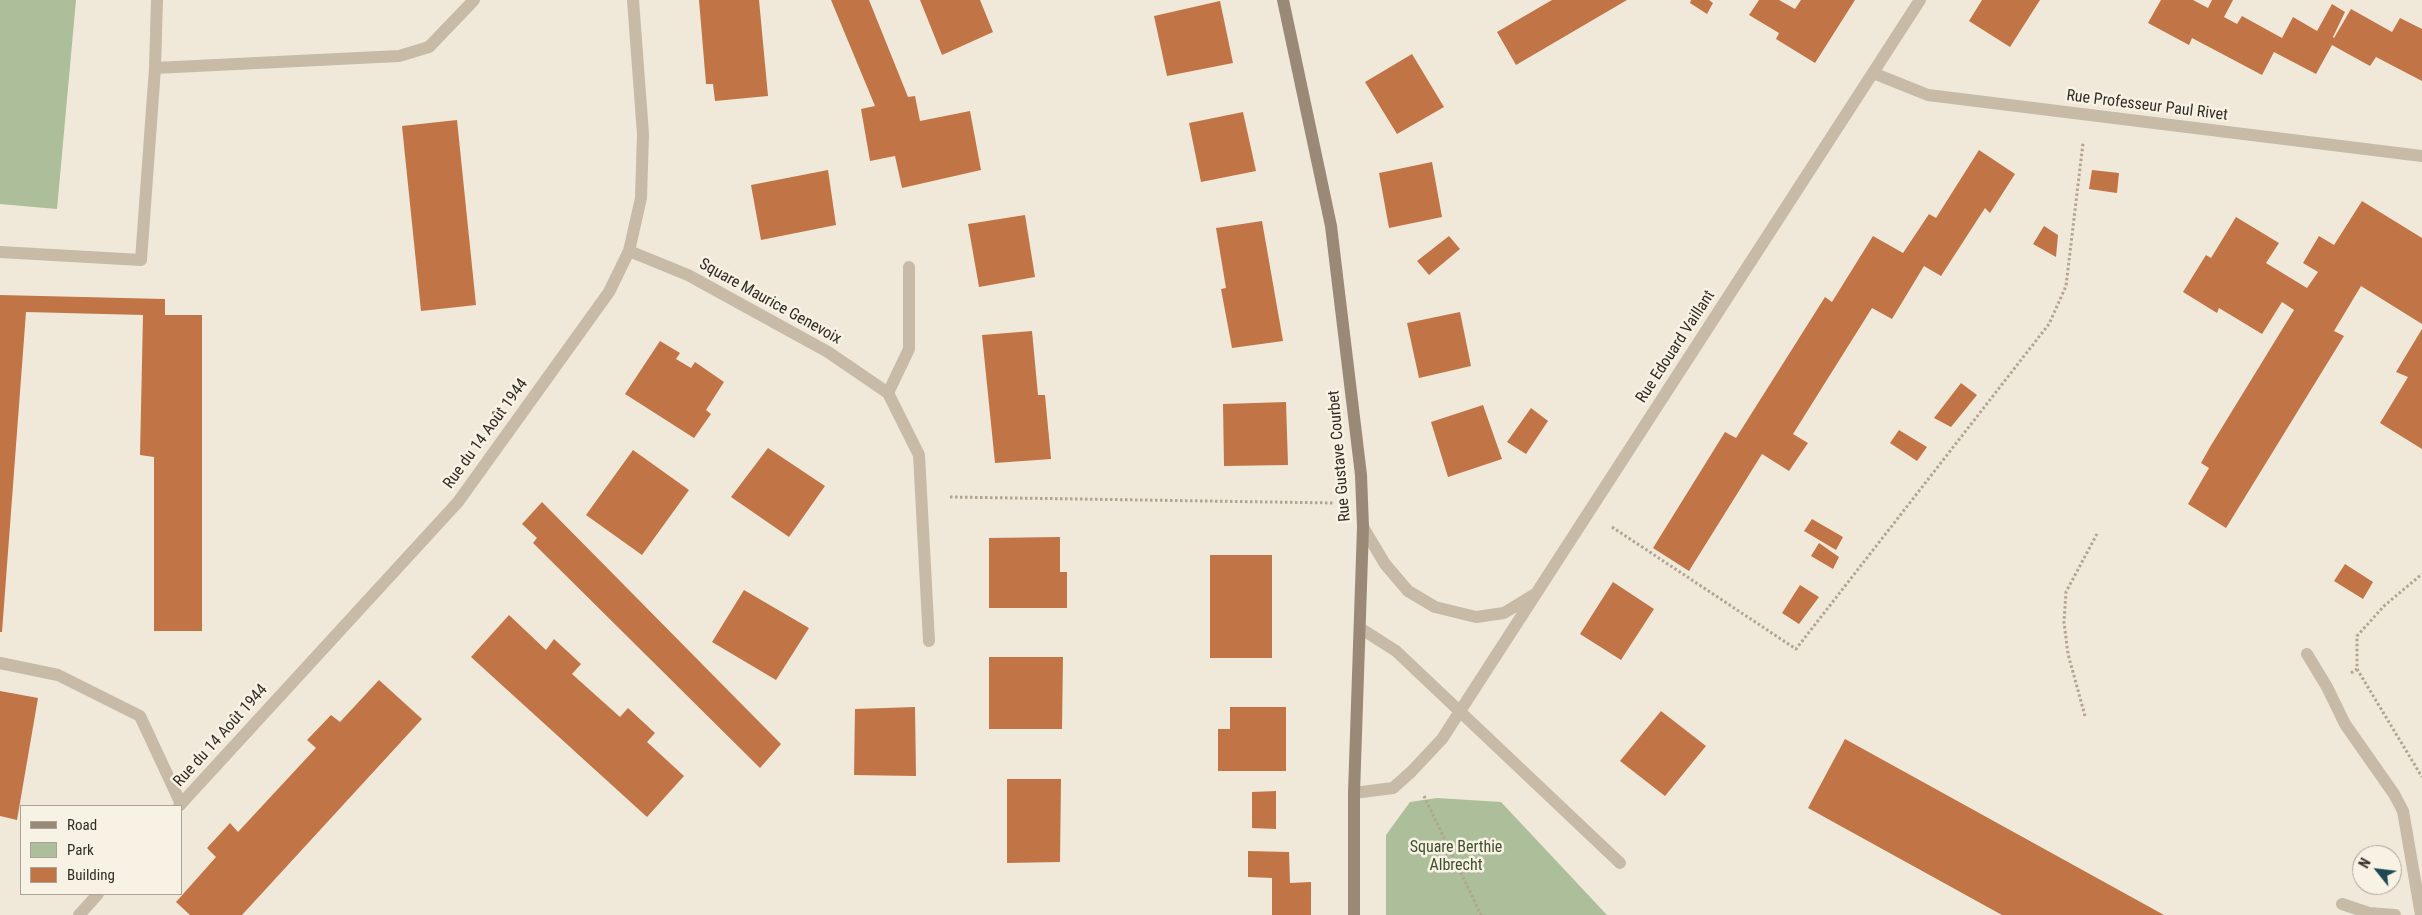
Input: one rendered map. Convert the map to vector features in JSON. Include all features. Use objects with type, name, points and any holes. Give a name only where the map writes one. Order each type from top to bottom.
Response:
[{"type":"street","points":[[0,252],[141,260],[155,68],[157,0]]},
{"type":"street","points":[[155,68],[399,56],[429,47],[474,0]]},
{"type":"street","name":"Rue du 14 Août 1944","points":[[180,805],[458,502],[609,292],[629,251],[641,198],[642,143],[633,0]]},
{"type":"street","name":"Rue Gustave Courbet","points":[[1284,0],[1331,226],[1360,475],[1363,528],[1354,793],[1354,915]]},
{"type":"street","name":"Rue Edouard Vaillant","points":[[1354,793],[1393,788],[1442,739],[1920,0]]},
{"type":"street","name":"Rue Professeur Paul Rivet","points":[[1873,73],[1928,95],[2422,156]]},
{"type":"street","name":"Square Maurice Genevoix","points":[[629,251],[688,275],[819,347],[888,393],[919,455],[929,641]]},
{"type":"street","points":[[888,393],[909,348],[909,267]]},
{"type":"street","points":[[1363,528],[1386,564],[1408,591],[1434,607],[1476,617],[1504,613],[1539,591]]},
{"type":"street","points":[[1360,628],[1396,651],[1620,863]]},
{"type":"street","points":[[2306,654],[2327,687],[2345,724],[2394,794],[2403,811],[2421,915]]},
{"type":"street","points":[[0,663],[58,675],[140,716],[180,805]]},
{"type":"street","points":[[79,915],[97,895]]},
{"type":"street","points":[[2342,904],[2369,914],[2395,915]]},
{"type":"path","points":[[1588,512],[1796,649],[2049,324],[2066,286],[2086,115]]},
{"type":"path","points":[[922,500],[958,497],[1362,504]]},
{"type":"path","points":[[2085,716],[2068,654],[2064,622],[2066,592],[2098,532]]},
{"type":"path","points":[[2422,574],[2384,606],[2357,636],[2357,669],[2422,777]]},
{"type":"path","points":[[2327,687],[2357,669]]},
{"type":"path","points":[[1411,772],[1481,915]]},
{"type":"green space","points":[[0,0],[76,0],[57,209],[0,204]]},
{"type":"green space","name":"Square Berthie Albrecht","points":[[1437,798],[1501,802],[1607,915],[1386,915],[1386,835],[1410,802]]},
{"type":"building","points":[[699,0],[759,0],[768,96],[715,101],[713,84],[706,84]]},
{"type":"building","points":[[831,0],[869,0],[908,97],[915,96],[920,121],[970,111],[981,170],[902,188],[895,156],[870,161],[861,109],[875,106]]},
{"type":"building","points":[[920,0],[980,0],[993,32],[942,55]]},
{"type":"building","points":[[1552,0],[1627,0],[1516,65],[1497,32]]},
{"type":"building","points":[[1691,0],[1709,0],[1713,3],[1707,14],[1690,3]]},
{"type":"building","points":[[1759,0],[1779,0],[1795,9],[1801,0],[1855,0],[1815,63],[1776,39],[1779,33],[1749,15]]},
{"type":"building","points":[[1982,0],[2040,0],[2010,47],[1969,21]]},
{"type":"building","points":[[2161,0],[2193,0],[2208,8],[2212,0],[2233,0],[2224,17],[2237,24],[2242,16],[2282,38],[2293,17],[2317,31],[2332,4],[2345,12],[2334,38],[2351,9],[2392,32],[2400,18],[2422,29],[2422,81],[2376,57],[2370,66],[2332,45],[2316,74],[2274,52],[2262,75],[2192,38],[2189,45],[2148,23]]},
{"type":"building","points":[[1220,1],[1233,63],[1167,76],[1154,16]]},
{"type":"building","points":[[1412,54],[1444,107],[1397,134],[1365,82]]},
{"type":"building","points":[[1243,112],[1256,171],[1201,182],[1189,123]]},
{"type":"building","points":[[457,120],[476,305],[421,311],[402,126]]},
{"type":"building","points":[[1979,150],[2015,174],[1990,213],[1985,208],[1941,276],[1924,266],[1892,319],[1872,308],[1793,434],[1808,443],[1789,471],[1762,454],[1689,571],[1653,548],[1725,432],[1736,438],[1825,297],[1832,302],[1873,236],[1903,253],[1929,214],[1936,218]]},
{"type":"building","points":[[1432,162],[1442,217],[1389,228],[1379,173]]},
{"type":"building","points":[[828,170],[836,225],[761,240],[751,185]]},
{"type":"building","points":[[2092,170],[2119,173],[2117,193],[2089,189]]},
{"type":"building","points":[[2362,201],[2422,238],[2422,324],[2361,286],[2334,331],[2344,336],[2226,528],[2188,504],[2209,468],[2201,463],[2294,310],[2282,302],[2262,334],[2219,308],[2217,313],[2183,292],[2206,255],[2211,258],[2236,217],[2279,243],[2266,263],[2307,288],[2318,272],[2303,263],[2319,236],[2334,245]]},
{"type":"building","points":[[1025,215],[1035,277],[979,287],[968,224]]},
{"type":"building","points":[[1262,221],[1283,341],[1232,348],[1221,289],[1226,288],[1216,228]]},
{"type":"building","points":[[2044,226],[2058,235],[2056,257],[2033,244]]},
{"type":"building","points":[[1449,236],[1460,249],[1429,275],[1417,261]]},
{"type":"building","points":[[0,295],[165,299],[165,315],[202,315],[202,631],[154,631],[154,457],[140,455],[143,315],[26,312],[2,632],[0,632]]},
{"type":"building","points":[[1460,312],[1471,366],[1419,378],[1407,323]]},
{"type":"building","points":[[2422,329],[2422,449],[2380,423],[2408,377],[2396,372]]},
{"type":"building","points":[[1032,331],[1038,395],[1045,395],[1051,459],[995,463],[982,335]]},
{"type":"building","points":[[660,341],[680,353],[676,359],[691,368],[695,362],[724,382],[706,410],[711,414],[694,438],[625,394]]},
{"type":"building","points":[[1961,383],[1977,395],[1951,427],[1934,418]]},
{"type":"building","points":[[1286,402],[1288,465],[1224,466],[1223,404]]},
{"type":"building","points":[[1483,405],[1502,459],[1448,477],[1431,422]]},
{"type":"building","points":[[1531,408],[1548,421],[1526,454],[1507,442]]},
{"type":"building","points":[[1899,430],[1927,447],[1917,461],[1890,443]]},
{"type":"building","points":[[768,448],[825,486],[789,537],[731,497]]},
{"type":"building","points":[[633,450],[689,490],[642,555],[586,515]]},
{"type":"building","points":[[542,502],[781,744],[760,768],[533,543],[537,538],[522,524]]},
{"type":"building","points":[[1812,519],[1843,537],[1836,550],[1804,531]]},
{"type":"building","points":[[1060,537],[1060,572],[1067,572],[1067,608],[989,608],[989,538]]},
{"type":"building","points":[[1819,543],[1839,557],[1833,569],[1811,556]]},
{"type":"building","points":[[1210,555],[1272,555],[1272,658],[1210,658]]},
{"type":"building","points":[[2345,564],[2373,582],[2363,599],[2334,581]]},
{"type":"building","points":[[1613,582],[1654,609],[1621,660],[1580,634]]},
{"type":"building","points":[[1800,585],[1819,597],[1799,624],[1782,613]]},
{"type":"building","points":[[744,590],[809,628],[776,680],[712,642]]},
{"type":"building","points":[[509,615],[546,650],[554,639],[581,664],[572,674],[620,717],[628,708],[655,733],[647,742],[684,776],[647,817],[471,657]]},
{"type":"building","points":[[989,657],[1063,657],[1062,729],[989,729]]},
{"type":"building","points":[[379,680],[422,719],[242,915],[190,915],[176,902],[216,857],[207,848],[230,823],[238,832],[316,748],[307,740],[331,715],[340,722]]},
{"type":"building","points":[[0,691],[38,698],[17,820],[0,816]]},
{"type":"building","points":[[915,707],[916,776],[854,775],[855,709]]},
{"type":"building","points":[[1230,707],[1286,707],[1286,771],[1218,771],[1218,729],[1230,729]]},
{"type":"building","points":[[1661,711],[1706,746],[1665,796],[1620,761]]},
{"type":"building","points":[[1845,739],[2164,915],[2002,915],[1808,808]]},
{"type":"building","points":[[1007,779],[1061,779],[1060,862],[1007,863]]},
{"type":"building","points":[[1276,791],[1276,829],[1252,828],[1252,792]]},
{"type":"building","points":[[1248,851],[1289,852],[1290,883],[1311,882],[1311,915],[1272,915],[1272,878],[1248,877]]}]
